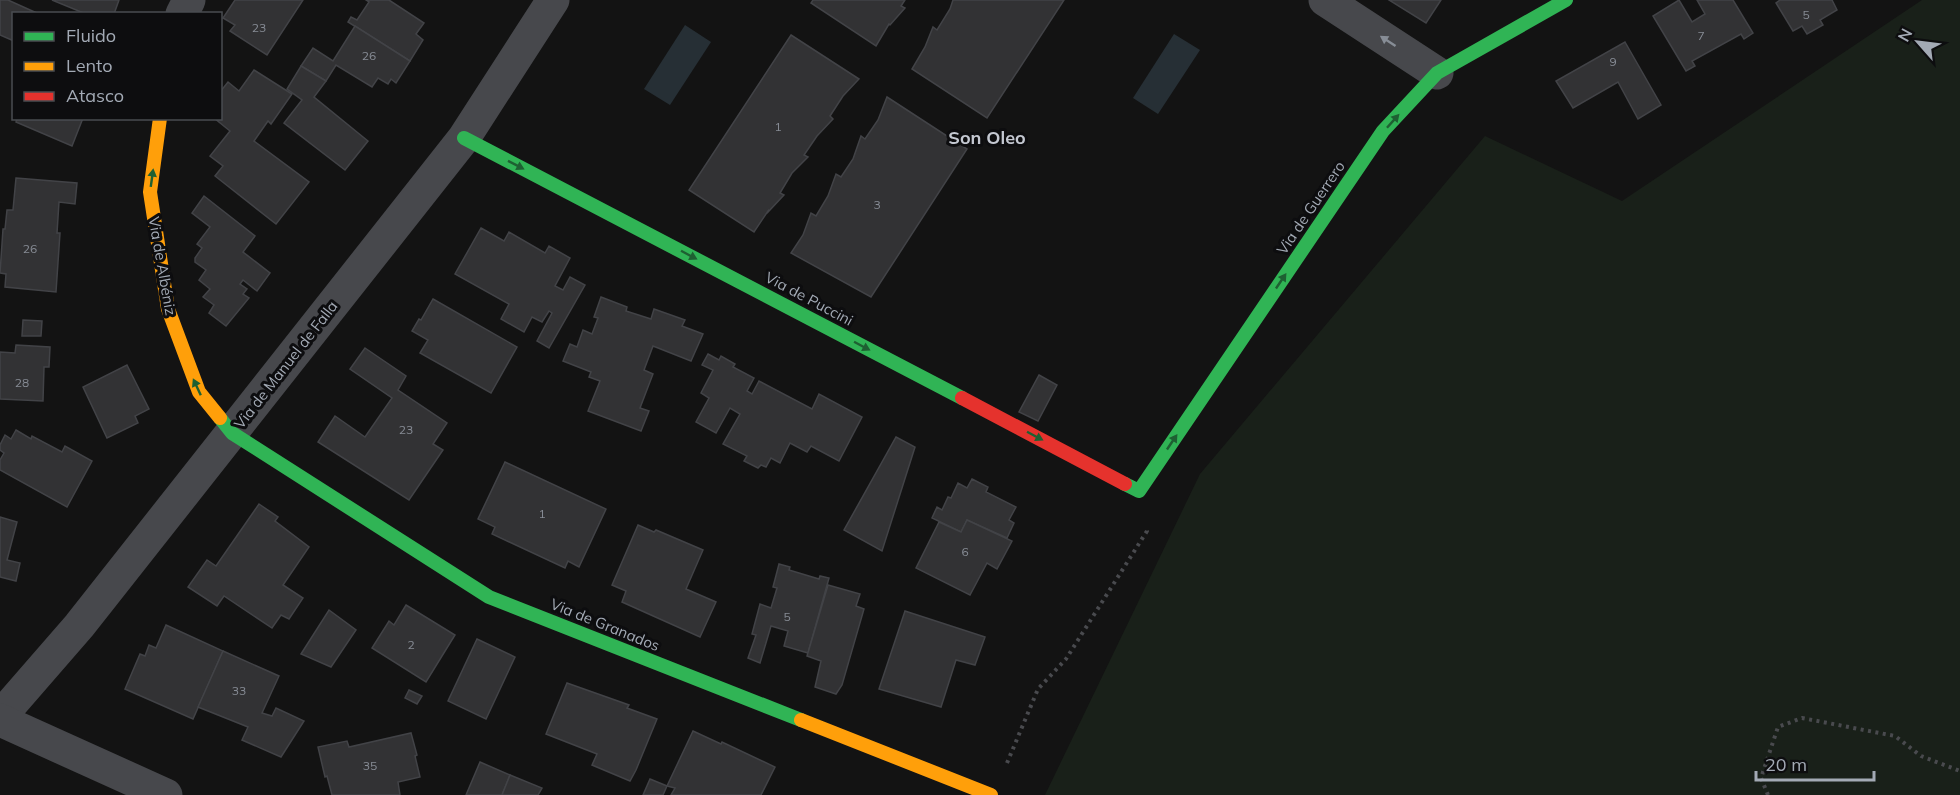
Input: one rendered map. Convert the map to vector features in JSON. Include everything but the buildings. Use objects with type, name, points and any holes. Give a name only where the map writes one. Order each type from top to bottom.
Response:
[{"type":"street","name":"Via de Manuel de Falla","points":[[0,719],[79,626],[464,138],[553,0]]},
{"type":"street","points":[[1325,0],[1437,73]]},
{"type":"street","name":"Via de Guerrero","points":[[1139,490],[1383,131],[1437,73],[1566,0]]},
{"type":"street","name":"Via de Albéniz","points":[[160,120],[150,192],[168,309],[199,392],[232,433]]},
{"type":"street","name":"Via de Puccini","points":[[464,138],[1139,490]]},
{"type":"street","name":"Via de Granados","points":[[232,433],[489,597],[992,795]]},
{"type":"street","points":[[0,719],[166,795]]},
{"type":"path","points":[[1007,763],[1038,689],[1066,658],[1147,531],[1139,490]]},
{"type":"path","points":[[1768,795],[1761,778],[1778,727],[1802,718],[1895,736],[1921,756],[1960,771]]},
{"type":"shaded area","points":[[1922,0],[1960,0],[1960,795],[1045,795],[1200,474],[1485,136],[1622,201]]},
{"type":"shaded area","points":[[685,25],[711,42],[670,105],[644,89]]},
{"type":"shaded area","points":[[1174,34],[1200,50],[1158,114],[1133,98]]},
{"type":"traffic: fast","points":[[1125,484],[1139,491],[1383,131],[1437,73],[1566,0]]},
{"type":"traffic: fast","points":[[464,138],[962,398]]},
{"type":"traffic: fast","points":[[220,418],[232,433],[489,597],[801,720]]},
{"type":"traffic: slow","points":[[160,120],[150,192],[168,309],[199,392],[220,418]]},
{"type":"traffic: slow","points":[[801,720],[991,795]]},
{"type":"traffic: jam","points":[[962,398],[1125,484]]},
{"type":"district","name":"Son Oleo","points":[[987,138]]}]
